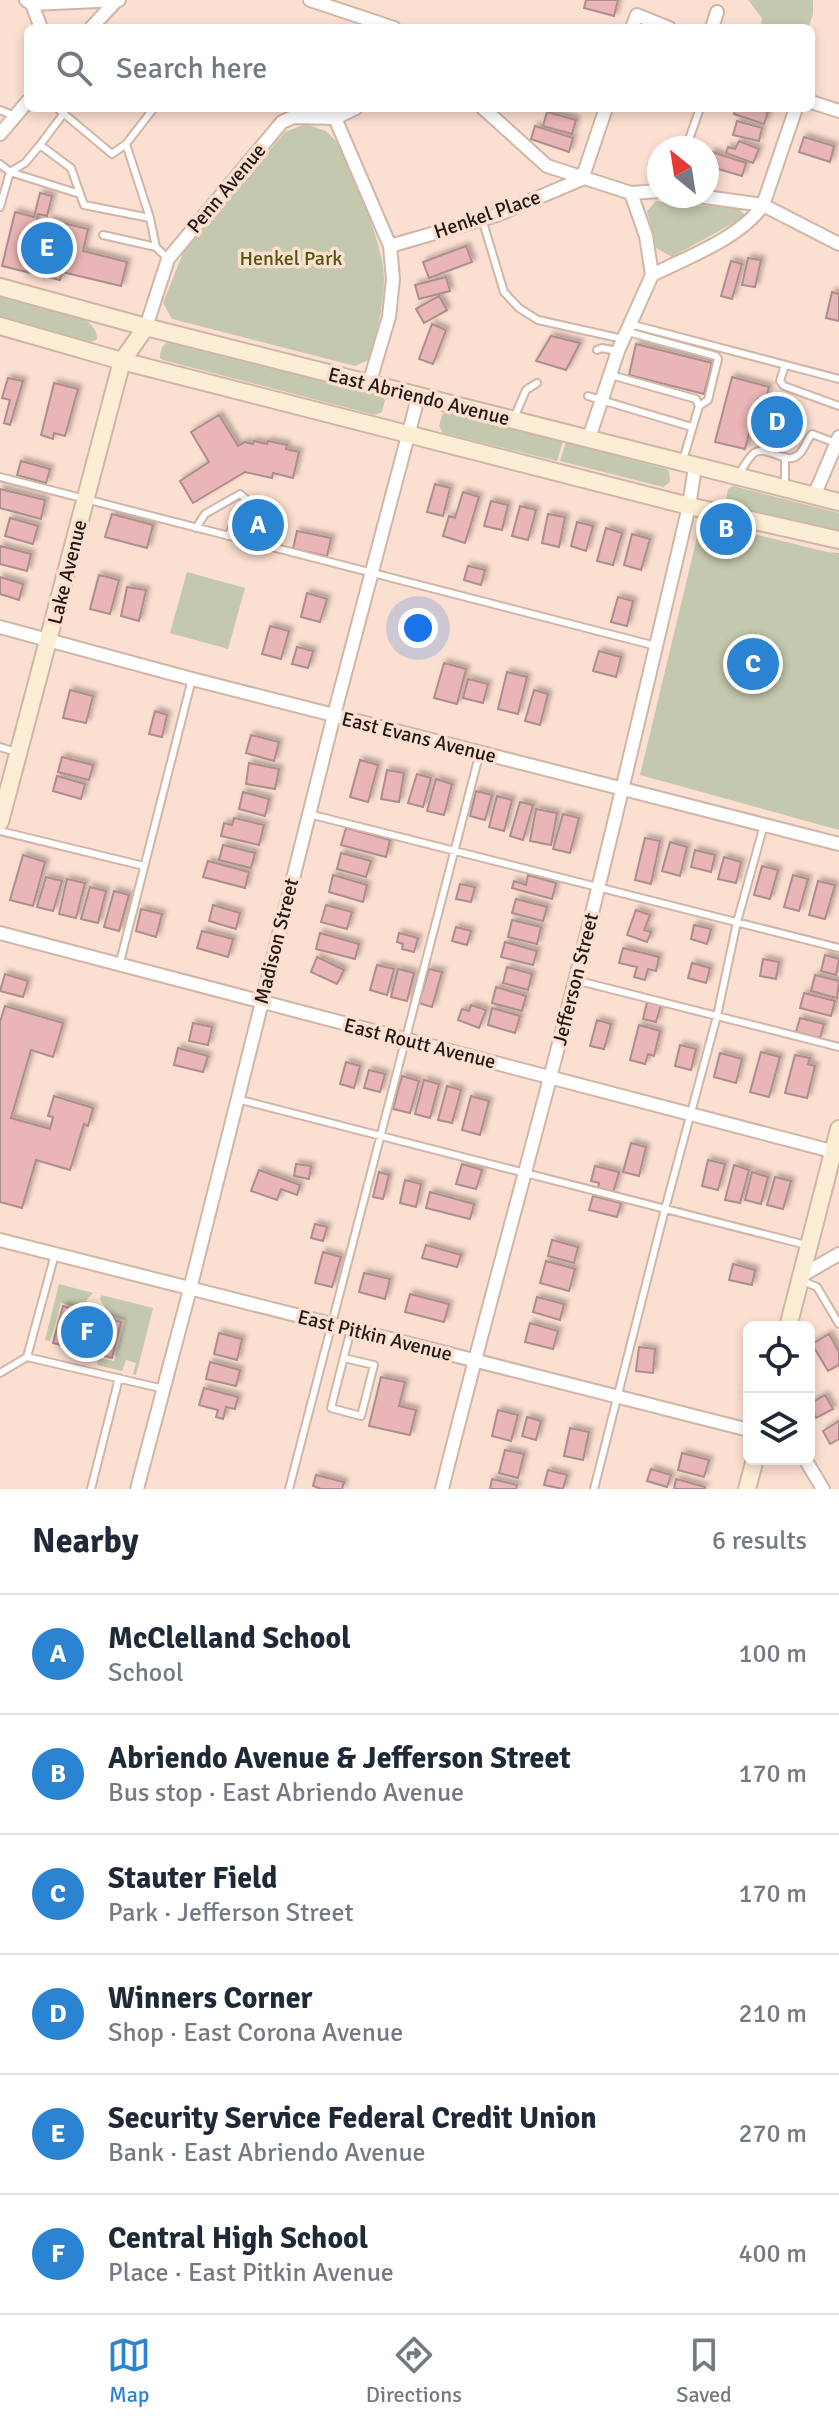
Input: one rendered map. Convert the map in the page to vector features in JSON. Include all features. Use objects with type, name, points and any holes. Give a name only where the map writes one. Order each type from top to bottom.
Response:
[{"type":"main road","name":"East Abriendo Avenue","points":[[0,287],[146,327],[839,502]]},
{"type":"main road","name":"East Abriendo Avenue","points":[[0,326],[122,361],[689,506],[839,540]]},
{"type":"main road","name":"Lake Avenue","points":[[0,822],[122,361],[146,327]]},
{"type":"main road","points":[[790,1321],[836,1152],[839,1129]]},
{"type":"main road","points":[[747,1489],[753,1465]]},
{"type":"street","points":[[310,0],[382,24]]},
{"type":"street","points":[[39,24],[29,2],[118,1]]},
{"type":"street","points":[[95,24],[118,1]]},
{"type":"street","points":[[713,24],[717,12]]},
{"type":"street","points":[[634,24],[637,15],[659,24]]},
{"type":"street","points":[[815,103],[839,111]]},
{"type":"street","points":[[0,134],[24,106]]},
{"type":"street","name":"Penn Avenue","points":[[146,327],[168,259],[288,113],[335,118],[348,112]]},
{"type":"street","points":[[487,112],[547,166],[631,193],[647,192]]},
{"type":"street","points":[[582,179],[605,112]]},
{"type":"street","points":[[652,275],[738,231],[751,221],[763,205],[795,112]]},
{"type":"street","points":[[335,118],[390,246],[393,279],[389,317],[369,384]]},
{"type":"street","name":"Henkel Place","points":[[390,246],[497,215],[582,179]]},
{"type":"street","points":[[589,438],[624,337],[652,275],[646,236],[631,193]]},
{"type":"street","points":[[719,199],[763,205],[839,244]]},
{"type":"street","points":[[0,280],[20,292]]},
{"type":"street","name":"Madison Street","points":[[137,1489],[419,394]]},
{"type":"street","points":[[814,496],[838,440]]},
{"type":"street","name":"Jefferson Street","points":[[442,1489],[551,1076],[622,788],[689,506],[688,465]]},
{"type":"street","name":"East Evans Avenue","points":[[0,627],[839,844]]},
{"type":"street","name":"East Routt Avenue","points":[[0,933],[836,1152]]},
{"type":"street","name":"East Pitkin Avenue","points":[[0,1240],[743,1428]]},
{"type":"street","points":[[801,1278],[839,1254]]},
{"type":"street","points":[[809,1465],[823,1489]]},
{"type":"lane","points":[[0,110],[16,117]]},
{"type":"lane","points":[[0,207],[10,172],[25,163],[64,113],[112,154],[126,144],[151,112]]},
{"type":"lane","points":[[690,136],[699,112]]},
{"type":"lane","points":[[126,144],[156,247]]},
{"type":"lane","points":[[40,145],[71,168],[84,205],[150,218]]},
{"type":"lane","points":[[0,164],[10,172],[80,194]]},
{"type":"lane","points":[[482,219],[504,292],[519,308],[538,320],[716,356],[718,359],[708,400],[698,403],[611,375]]},
{"type":"lane","points":[[103,235],[156,247],[168,259]]},
{"type":"lane","points":[[597,350],[624,337],[785,365],[839,379]]},
{"type":"lane","points":[[785,365],[780,381],[784,386],[839,406]]},
{"type":"lane","points":[[514,419],[526,390],[537,383]]},
{"type":"lane","points":[[588,396],[692,427]]},
{"type":"lane","points":[[688,465],[698,403]]},
{"type":"lane","points":[[736,477],[754,453],[761,451],[791,459],[799,455],[812,434],[838,440]]},
{"type":"lane","points":[[785,457],[785,489]]},
{"type":"lane","points":[[0,477],[656,646]]},
{"type":"lane","points":[[196,528],[205,514],[240,494],[247,500],[247,509],[228,536]]},
{"type":"lane","points":[[119,966],[192,679]]},
{"type":"lane","points":[[0,747],[19,752]]},
{"type":"lane","points":[[289,1489],[480,752]]},
{"type":"lane","points":[[309,814],[839,948]]},
{"type":"lane","points":[[594,1489],[764,825]]},
{"type":"lane","points":[[0,831],[144,866]]},
{"type":"lane","points":[[575,980],[839,1047]]},
{"type":"lane","points":[[237,1099],[809,1246]]},
{"type":"lane","points":[[27,1357],[55,1254]]},
{"type":"lane","points":[[801,1278],[817,1287],[839,1324]]},
{"type":"lane","points":[[344,1358],[374,1365],[361,1416],[331,1408],[351,1329]]},
{"type":"lane","points":[[0,1373],[27,1357],[164,1389]]},
{"type":"lane","points":[[91,1489],[119,1378]]},
{"type":"green space","points":[[748,0],[813,0],[809,24],[761,24],[762,18]]},
{"type":"green space","name":"Henkel Park","points":[[306,124],[326,131],[338,143],[367,211],[383,264],[383,301],[372,350],[369,360],[355,366],[172,319],[163,303],[183,253],[285,132]]},
{"type":"green space","points":[[719,207],[739,209],[746,216],[672,257],[656,248],[647,211],[650,208]]},
{"type":"green space","points":[[0,297],[81,318],[92,326],[97,339],[91,342],[0,319]]},
{"type":"green space","points":[[172,341],[382,395],[385,400],[382,412],[375,415],[163,360],[160,358],[161,349]]},
{"type":"green space","points":[[445,412],[563,441],[557,461],[443,433],[439,426]]},
{"type":"green space","points":[[566,442],[666,469],[670,482],[663,487],[560,461]]},
{"type":"green space","points":[[733,486],[839,513],[839,531],[730,506],[726,500],[728,489]]},
{"type":"green space","points":[[701,521],[839,553],[839,830],[640,775]]},
{"type":"green space","points":[[187,572],[245,588],[228,649],[170,633]]},
{"type":"green space","points":[[59,1284],[93,1293],[87,1299],[85,1309],[61,1303],[50,1341],[45,1340]]},
{"type":"green space","points":[[101,1295],[153,1308],[136,1375],[133,1374],[136,1363],[126,1360],[122,1371],[97,1365],[99,1358],[114,1361],[125,1320],[109,1315],[100,1299]]},
{"type":"building","points":[[586,0],[618,0],[614,16],[584,8]]},
{"type":"building","points":[[547,112],[576,120],[572,134],[543,126]]},
{"type":"building","points":[[735,112],[768,112],[764,124]]},
{"type":"building","points":[[737,121],[762,128],[759,141],[733,135]]},
{"type":"building","points":[[535,126],[573,138],[569,152],[531,139]]},
{"type":"building","points":[[804,137],[834,146],[830,162],[799,152]]},
{"type":"building","points":[[739,141],[759,149],[753,163],[726,153],[728,147],[735,149]]},
{"type":"building","points":[[719,154],[746,163],[742,176],[719,169]]},
{"type":"building","points":[[40,193],[52,196],[47,216],[38,214],[36,223],[49,226],[50,220],[88,229],[83,251],[127,262],[121,286],[62,272],[60,280],[2,266],[15,212],[34,217]]},
{"type":"building","points":[[466,246],[472,262],[429,278],[423,262]]},
{"type":"building","points":[[748,258],[761,260],[755,287],[742,285]]},
{"type":"building","points":[[731,261],[742,264],[732,299],[721,296]]},
{"type":"building","points":[[446,277],[450,291],[419,299],[415,285]]},
{"type":"building","points":[[832,292],[839,294],[839,321],[826,318]]},
{"type":"building","points":[[439,296],[447,310],[424,323],[416,309]]},
{"type":"building","points":[[432,324],[446,330],[433,364],[419,359]]},
{"type":"building","points":[[551,336],[580,343],[566,370],[536,361]]},
{"type":"building","points":[[636,344],[712,363],[704,394],[629,375]]},
{"type":"building","points":[[732,377],[769,387],[765,401],[758,399],[745,449],[715,442]]},
{"type":"building","points":[[8,378],[23,381],[10,425],[4,423],[10,400],[2,398]]},
{"type":"building","points":[[54,383],[78,389],[65,436],[54,433],[53,439],[41,435]]},
{"type":"building","points":[[763,405],[797,414],[790,440],[756,431]]},
{"type":"building","points":[[219,415],[238,446],[245,442],[253,444],[254,441],[267,444],[268,441],[287,445],[286,449],[299,452],[293,478],[273,473],[272,478],[245,472],[193,503],[180,481],[209,462],[191,432]]},
{"type":"building","points":[[21,461],[50,469],[46,483],[17,475]]},
{"type":"building","points":[[435,484],[450,488],[443,516],[427,512]]},
{"type":"building","points":[[0,489],[45,500],[41,519],[0,508]]},
{"type":"building","points":[[463,492],[479,497],[465,543],[443,536],[449,516],[455,518]]},
{"type":"building","points":[[491,501],[508,505],[502,530],[484,526]]},
{"type":"building","points":[[520,506],[536,510],[528,540],[512,536]]},
{"type":"building","points":[[112,514],[153,525],[147,548],[105,537]]},
{"type":"building","points":[[548,514],[565,517],[559,547],[542,543]]},
{"type":"building","points":[[10,518],[38,526],[33,544],[5,536]]},
{"type":"building","points":[[577,522],[593,526],[586,551],[571,546]]},
{"type":"building","points":[[606,528],[622,533],[613,565],[597,561]]},
{"type":"building","points":[[297,531],[331,538],[327,556],[293,549]]},
{"type":"building","points":[[632,534],[650,539],[641,570],[624,565]]},
{"type":"building","points":[[0,546],[31,554],[27,571],[0,564]]},
{"type":"building","points":[[468,566],[485,570],[481,585],[464,580]]},
{"type":"building","points":[[99,575],[119,580],[110,614],[90,609]]},
{"type":"building","points":[[0,577],[23,584],[19,600],[0,594]]},
{"type":"building","points":[[127,587],[146,590],[139,621],[121,616]]},
{"type":"building","points":[[307,593],[327,599],[320,622],[301,617]]},
{"type":"building","points":[[618,597],[633,601],[627,626],[611,622]]},
{"type":"building","points":[[270,626],[289,631],[281,659],[262,654]]},
{"type":"building","points":[[297,647],[313,651],[308,668],[292,664]]},
{"type":"building","points":[[599,651],[621,657],[616,677],[593,671]]},
{"type":"building","points":[[444,663],[466,669],[457,704],[434,698]]},
{"type":"building","points":[[507,672],[527,677],[518,714],[498,709]]},
{"type":"building","points":[[468,679],[488,684],[483,703],[463,698]]},
{"type":"building","points":[[70,690],[93,696],[86,723],[63,718]]},
{"type":"building","points":[[534,690],[548,694],[540,725],[525,721]]},
{"type":"building","points":[[155,711],[167,715],[162,737],[149,734]]},
{"type":"building","points":[[251,735],[279,742],[274,761],[246,753]]},
{"type":"building","points":[[62,757],[93,765],[89,780],[58,772]]},
{"type":"building","points":[[360,760],[378,765],[368,802],[350,797]]},
{"type":"building","points":[[249,763],[279,769],[275,789],[246,784]]},
{"type":"building","points":[[387,770],[404,773],[399,802],[381,799]]},
{"type":"building","points":[[417,774],[431,778],[423,807],[408,803]]},
{"type":"building","points":[[57,776],[85,784],[81,799],[53,791]]},
{"type":"building","points":[[436,779],[452,784],[444,815],[427,811]]},
{"type":"building","points":[[476,791],[492,795],[485,820],[470,816]]},
{"type":"building","points":[[243,792],[269,799],[265,816],[239,809]]},
{"type":"building","points":[[497,796],[512,800],[504,831],[489,827]]},
{"type":"building","points":[[520,802],[533,805],[523,840],[510,836]]},
{"type":"building","points":[[536,809],[557,813],[551,845],[530,841]]},
{"type":"building","points":[[563,814],[579,818],[570,853],[553,849]]},
{"type":"building","points":[[234,818],[264,825],[259,845],[221,836],[224,823],[232,825]]},
{"type":"building","points":[[346,828],[390,840],[386,857],[341,845]]},
{"type":"building","points":[[645,838],[660,841],[651,884],[635,880]]},
{"type":"building","points":[[670,842],[687,847],[680,876],[662,871]]},
{"type":"building","points":[[223,845],[255,853],[251,868],[219,860]]},
{"type":"building","points":[[695,850],[715,855],[711,872],[691,867]]},
{"type":"building","points":[[341,853],[371,861],[366,877],[337,869]]},
{"type":"building","points":[[23,855],[45,862],[33,906],[10,900]]},
{"type":"building","points":[[724,857],[741,862],[736,883],[718,879]]},
{"type":"building","points":[[208,861],[249,872],[245,888],[203,877]]},
{"type":"building","points":[[762,866],[778,870],[770,899],[754,895]]},
{"type":"building","points":[[333,875],[367,885],[363,902],[329,892]]},
{"type":"building","points":[[528,875],[556,883],[552,899],[512,888],[514,881],[526,885]]},
{"type":"building","points":[[793,875],[808,879],[799,911],[784,907]]},
{"type":"building","points":[[46,877],[62,881],[53,911],[37,907]]},
{"type":"building","points":[[67,879],[85,883],[76,918],[59,914]]},
{"type":"building","points":[[818,881],[835,885],[825,919],[809,915]]},
{"type":"building","points":[[460,884],[475,887],[471,902],[456,899]]},
{"type":"building","points":[[90,887],[106,891],[98,923],[81,919]]},
{"type":"building","points":[[114,891],[129,895],[119,931],[104,927]]},
{"type":"building","points":[[516,899],[547,907],[543,921],[512,913]]},
{"type":"building","points":[[213,905],[240,913],[236,929],[209,921]]},
{"type":"building","points":[[326,905],[352,912],[347,929],[321,922]]},
{"type":"building","points":[[141,909],[162,914],[156,937],[136,931]]},
{"type":"building","points":[[636,910],[650,915],[644,930],[651,932],[647,942],[627,935]]},
{"type":"building","points":[[512,920],[541,927],[537,944],[508,937]]},
{"type":"building","points":[[694,925],[711,929],[707,944],[691,939]]},
{"type":"building","points":[[456,927],[471,931],[467,945],[452,941]]},
{"type":"building","points":[[202,931],[233,939],[228,957],[197,948]]},
{"type":"building","points":[[320,933],[359,944],[355,959],[316,949]]},
{"type":"building","points":[[399,933],[418,938],[414,952],[402,949],[403,944],[397,942]]},
{"type":"building","points":[[505,942],[537,951],[533,965],[501,957]]},
{"type":"building","points":[[623,948],[659,957],[656,971],[648,969],[645,980],[634,977],[637,967],[619,963]]},
{"type":"building","points":[[825,955],[839,959],[836,975],[821,971]]},
{"type":"building","points":[[317,957],[344,970],[337,984],[311,972]]},
{"type":"building","points":[[763,959],[779,962],[776,979],[760,976]]},
{"type":"building","points":[[692,963],[710,968],[706,983],[688,978]]},
{"type":"building","points":[[377,965],[394,969],[387,995],[370,990]]},
{"type":"building","points":[[507,967],[532,974],[528,990],[503,983]]},
{"type":"building","points":[[398,969],[414,973],[407,1001],[391,997]]},
{"type":"building","points":[[429,969],[442,972],[432,1007],[419,1003]]},
{"type":"building","points":[[5,974],[28,981],[23,997],[0,991]]},
{"type":"building","points":[[815,975],[839,981],[837,998],[811,991]]},
{"type":"building","points":[[496,987],[526,996],[522,1011],[492,1003]]},
{"type":"building","points":[[804,993],[835,1001],[831,1016],[800,1008]]},
{"type":"building","points":[[647,1002],[661,1005],[656,1022],[643,1019]]},
{"type":"building","points":[[471,1005],[486,1010],[479,1028],[458,1020],[462,1009],[469,1011]]},
{"type":"building","points":[[5,1006],[63,1023],[53,1057],[31,1050],[11,1118],[50,1129],[53,1117],[48,1116],[54,1096],[93,1108],[88,1126],[84,1124],[70,1170],[36,1160],[22,1208],[0,1202],[0,1022]]},
{"type":"building","points":[[492,1008],[520,1016],[515,1033],[488,1025]]},
{"type":"building","points":[[800,1018],[824,1024],[820,1038],[796,1032]]},
{"type":"building","points":[[597,1020],[611,1024],[604,1049],[590,1046]]},
{"type":"building","points":[[193,1023],[212,1027],[208,1045],[189,1041]]},
{"type":"building","points":[[639,1025],[660,1031],[654,1056],[648,1054],[645,1064],[630,1060]]},
{"type":"building","points":[[680,1045],[696,1049],[691,1070],[675,1066]]},
{"type":"building","points":[[178,1048],[208,1056],[203,1072],[174,1065]]},
{"type":"building","points":[[761,1052],[780,1057],[769,1097],[750,1092]]},
{"type":"building","points":[[720,1053],[742,1059],[736,1083],[714,1077]]},
{"type":"building","points":[[795,1055],[810,1058],[808,1064],[815,1066],[807,1098],[785,1093]]},
{"type":"building","points":[[346,1062],[360,1066],[354,1088],[340,1084]]},
{"type":"building","points":[[369,1070],[385,1074],[380,1092],[364,1088]]},
{"type":"building","points":[[402,1076],[419,1081],[410,1113],[393,1109]]},
{"type":"building","points":[[424,1080],[439,1084],[430,1118],[415,1114]]},
{"type":"building","points":[[447,1086],[461,1090],[452,1123],[438,1120]]},
{"type":"building","points":[[471,1096],[489,1101],[480,1135],[462,1130]]},
{"type":"building","points":[[631,1143],[646,1147],[639,1176],[623,1172]]},
{"type":"building","points":[[708,1160],[725,1164],[718,1190],[702,1186]]},
{"type":"building","points":[[296,1164],[311,1166],[309,1179],[294,1176]]},
{"type":"building","points":[[462,1164],[482,1170],[476,1189],[456,1184]]},
{"type":"building","points":[[734,1165],[749,1170],[740,1203],[725,1200]]},
{"type":"building","points":[[595,1166],[619,1172],[613,1193],[598,1189],[599,1183],[591,1181]]},
{"type":"building","points":[[259,1170],[300,1185],[297,1195],[281,1189],[277,1200],[251,1191]]},
{"type":"building","points":[[379,1172],[389,1175],[383,1199],[373,1197]]},
{"type":"building","points":[[752,1172],[768,1177],[761,1204],[745,1200]]},
{"type":"building","points":[[775,1177],[791,1181],[783,1209],[767,1205]]},
{"type":"building","points":[[405,1180],[421,1184],[416,1207],[400,1203]]},
{"type":"building","points":[[430,1192],[474,1204],[470,1219],[426,1208]]},
{"type":"building","points":[[593,1196],[621,1203],[617,1217],[589,1210]]},
{"type":"building","points":[[315,1224],[327,1227],[323,1241],[311,1238]]},
{"type":"building","points":[[552,1240],[578,1247],[574,1263],[548,1256]]},
{"type":"building","points":[[426,1245],[461,1255],[457,1267],[422,1258]]},
{"type":"building","points":[[323,1252],[341,1257],[332,1287],[315,1283]]},
{"type":"building","points":[[546,1261],[575,1269],[569,1291],[540,1283]]},
{"type":"building","points":[[733,1264],[755,1270],[752,1285],[729,1280]]},
{"type":"building","points":[[364,1273],[390,1279],[385,1299],[359,1292]]},
{"type":"building","points":[[410,1294],[449,1304],[444,1322],[405,1312]]},
{"type":"building","points":[[537,1297],[564,1304],[560,1320],[533,1312]]},
{"type":"building","points":[[63,1306],[121,1322],[112,1358],[53,1343]]},
{"type":"building","points":[[530,1323],[558,1331],[553,1349],[525,1342]]},
{"type":"building","points":[[219,1333],[242,1339],[237,1360],[214,1354]]},
{"type":"building","points":[[829,1334],[839,1352],[839,1365],[828,1371],[815,1349],[815,1342]]},
{"type":"building","points":[[639,1347],[655,1349],[653,1373],[636,1371]]},
{"type":"building","points":[[210,1362],[240,1370],[236,1386],[206,1379]]},
{"type":"building","points":[[381,1377],[405,1382],[399,1406],[416,1410],[410,1435],[369,1426]]},
{"type":"building","points":[[204,1388],[238,1397],[235,1409],[226,1407],[223,1419],[216,1417],[218,1410],[199,1405]]},
{"type":"building","points":[[825,1395],[833,1409],[816,1418],[815,1401]]},
{"type":"building","points":[[498,1410],[518,1415],[511,1441],[492,1436]]},
{"type":"building","points":[[527,1417],[541,1421],[536,1440],[522,1436]]},
{"type":"building","points":[[839,1421],[839,1439],[830,1444],[823,1431]]},
{"type":"building","points":[[570,1428],[589,1432],[583,1460],[564,1456]]},
{"type":"building","points":[[505,1450],[524,1454],[518,1478],[499,1473]]},
{"type":"building","points":[[682,1453],[709,1460],[704,1477],[678,1470]]},
{"type":"building","points":[[651,1469],[671,1475],[667,1487],[647,1481]]},
{"type":"building","points":[[548,1470],[567,1475],[563,1489],[544,1485]]},
{"type":"building","points":[[316,1475],[344,1482],[342,1489],[313,1486]]},
{"type":"building","points":[[492,1479],[517,1485],[516,1489],[490,1489]]},
{"type":"building","points":[[676,1479],[705,1487],[705,1489],[674,1489]]},
{"type":"place","name":"Security Service Federal Credit Union","points":[[47,248]]},
{"type":"place","name":"Winners Corner","points":[[777,422]]},
{"type":"place","name":"McClelland School","points":[[258,525]]},
{"type":"place","name":"Abriendo Avenue & Jefferson Street","points":[[726,529]]},
{"type":"place","name":"Stauter Field","points":[[753,664]]},
{"type":"place","name":"Central High School","points":[[87,1332]]}]
